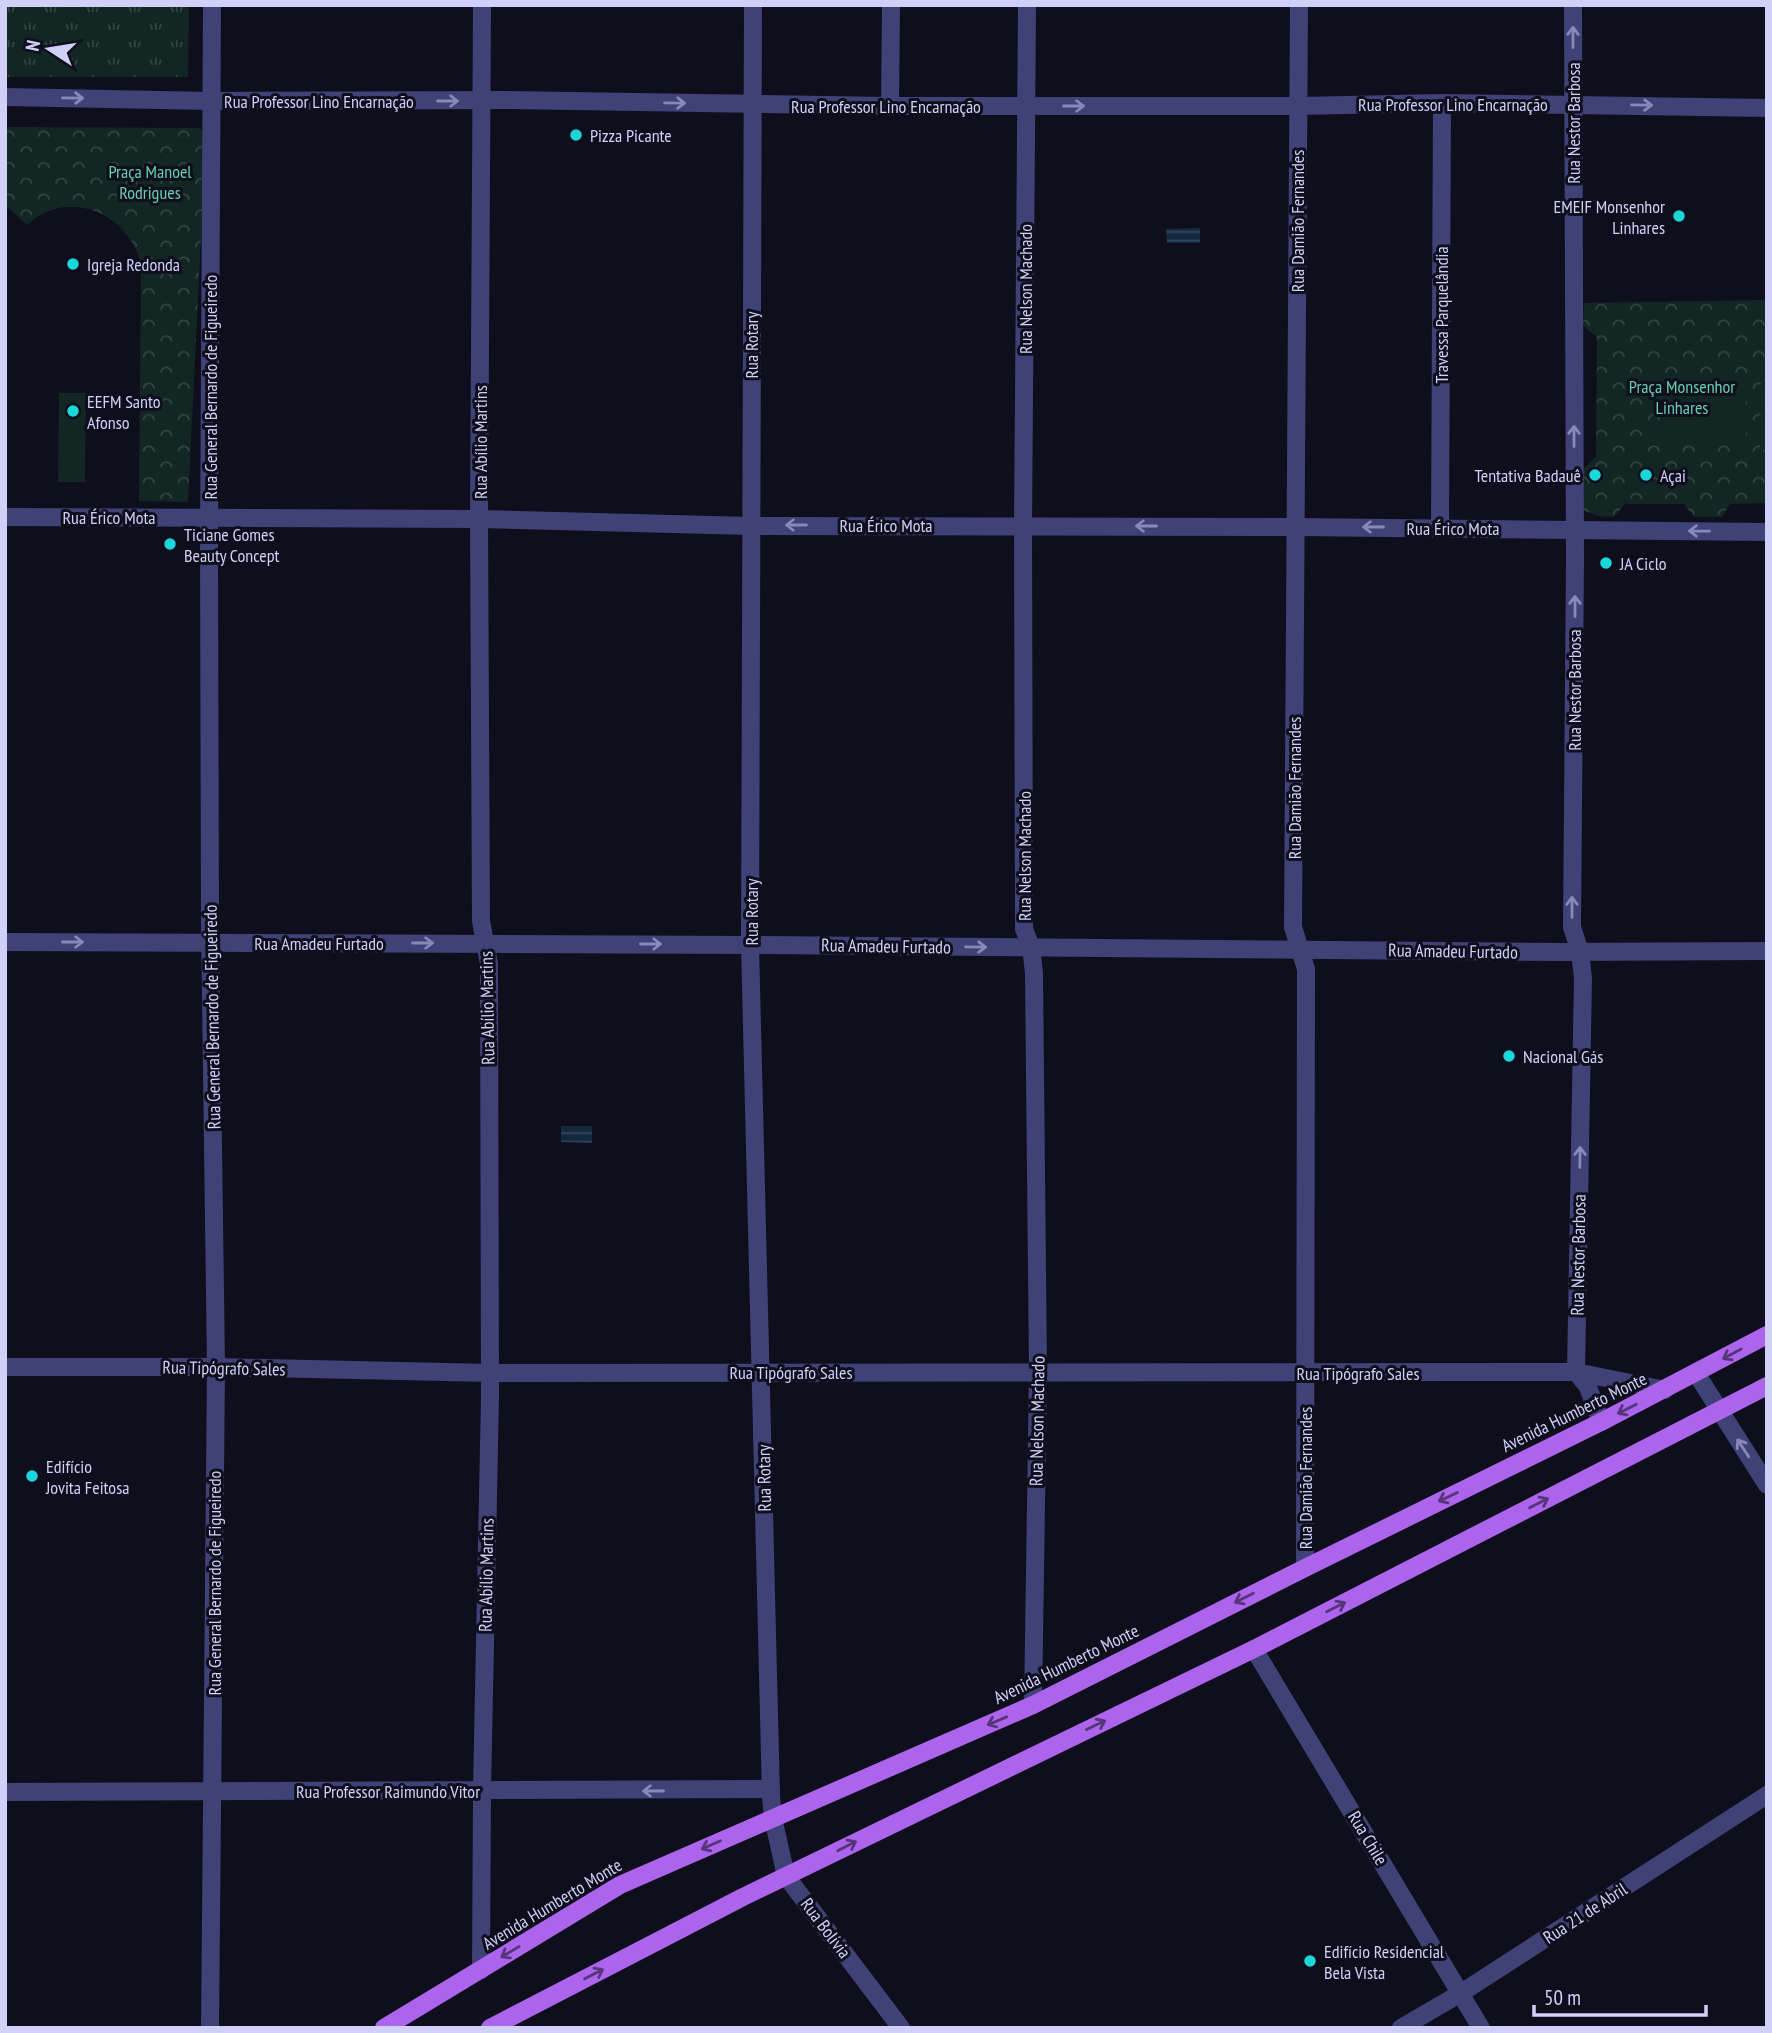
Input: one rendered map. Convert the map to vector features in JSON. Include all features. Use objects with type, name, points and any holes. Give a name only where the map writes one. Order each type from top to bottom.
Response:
[{"type":"main road","name":"Avenida Humberto Monte","points":[[384,2028],[620,1885],[1034,1705],[1665,1390],[1767,1335]]},
{"type":"main road","points":[[490,2028],[786,1876],[1254,1649],[1767,1386]]},
{"type":"street","name":"Rua General Bernardo de Figueiredo","points":[[210,2028],[216,1367],[210,942],[212,5]]},
{"type":"street","name":"Rua Abílio Martins","points":[[481,1970],[490,1373],[489,964],[481,926],[479,519],[482,5]]},
{"type":"street","name":"Rua Rotary","points":[[753,5],[750,945],[773,1818]]},
{"type":"street","points":[[890,106],[891,5]]},
{"type":"street","name":"Rua Nelson Machado","points":[[1027,5],[1023,525],[1024,929],[1031,947],[1034,973],[1038,1371],[1034,1705]]},
{"type":"street","name":"Rua Damião Fernandes","points":[[1299,5],[1293,927],[1306,969],[1304,1568]]},
{"type":"street","name":"Rua Nestor Barbosa","points":[[1573,5],[1572,927],[1580,952],[1583,978],[1576,1372]]},
{"type":"street","name":"Rua Professor Lino Encarnação","points":[[5,97],[890,106],[1298,106],[1442,103],[1767,108]]},
{"type":"street","name":"Travessa Parquelândia","points":[[1440,528],[1442,103]]},
{"type":"street","name":"Rua Érico Mota","points":[[5,517],[479,519],[750,526],[1574,528],[1767,532]]},
{"type":"street","name":"Rua Amadeu Furtado","points":[[5,942],[1767,951]]},
{"type":"street","name":"Rua Tipógrafo Sales","points":[[5,1367],[216,1367],[490,1373],[1576,1372]]},
{"type":"street","points":[[1576,1372],[1665,1390]]},
{"type":"street","points":[[1576,1372],[1588,1387],[1601,1422]]},
{"type":"street","points":[[1696,1373],[1767,1485]]},
{"type":"street","name":"Rua Chile","points":[[1254,1649],[1481,2028]]},
{"type":"street","name":"Rua Professor Raimundo Vitor","points":[[5,1792],[771,1789]]},
{"type":"street","name":"Rua 21 de Abril","points":[[1401,2028],[1461,1993],[1767,1795]]},
{"type":"street","name":"Rua Bolívia","points":[[773,1818],[786,1876],[901,2028]]},
{"type":"green space","points":[[5,5],[189,5],[188,77],[5,77]]},
{"type":"green space","name":"Praça Manoel Rodrigues","points":[[5,127],[200,128],[206,135],[188,502],[139,501],[141,267],[135,248],[112,220],[96,212],[79,207],[61,208],[43,213],[27,225],[5,205]]},
{"type":"green space","name":"Praça Monsenhor Linhares","points":[[1767,300],[1767,503],[1730,504],[1722,517],[1694,517],[1684,504],[1625,504],[1614,517],[1597,516],[1583,510],[1582,471],[1596,456],[1597,337],[1583,326],[1584,303]]},
{"type":"green space","points":[[1761,382],[1767,382],[1767,450],[1760,450]]},
{"type":"green space","points":[[1663,383],[1746,383],[1746,438],[1663,438]]},
{"type":"green space","points":[[59,393],[86,393],[85,482],[58,482]]},
{"type":"water","points":[[1200,228],[1200,243],[1167,243],[1166,229]]},
{"type":"water","points":[[561,1126],[592,1126],[592,1143],[561,1142]]},
{"type":"place","name":"Pizza Picante","points":[[576,135]]},
{"type":"place","name":"EMEIF Monsenhor Linhares","points":[[1679,216]]},
{"type":"place","name":"Igreja Redonda","points":[[73,264]]},
{"type":"place","name":"EEFM Santo Afonso","points":[[73,411]]},
{"type":"place","name":"Tentativa Badauê","points":[[1595,475]]},
{"type":"place","name":"Açai","points":[[1646,475]]},
{"type":"place","name":"Ticiane Gomes Beauty Concept","points":[[170,544]]},
{"type":"place","name":"JA Ciclo","points":[[1606,563]]},
{"type":"place","name":"Nacional Gás","points":[[1509,1056]]},
{"type":"place","name":"Edifício Jovita Feitosa","points":[[32,1476]]},
{"type":"place","name":"Edifício Residencial Bela Vista","points":[[1310,1961]]}]
